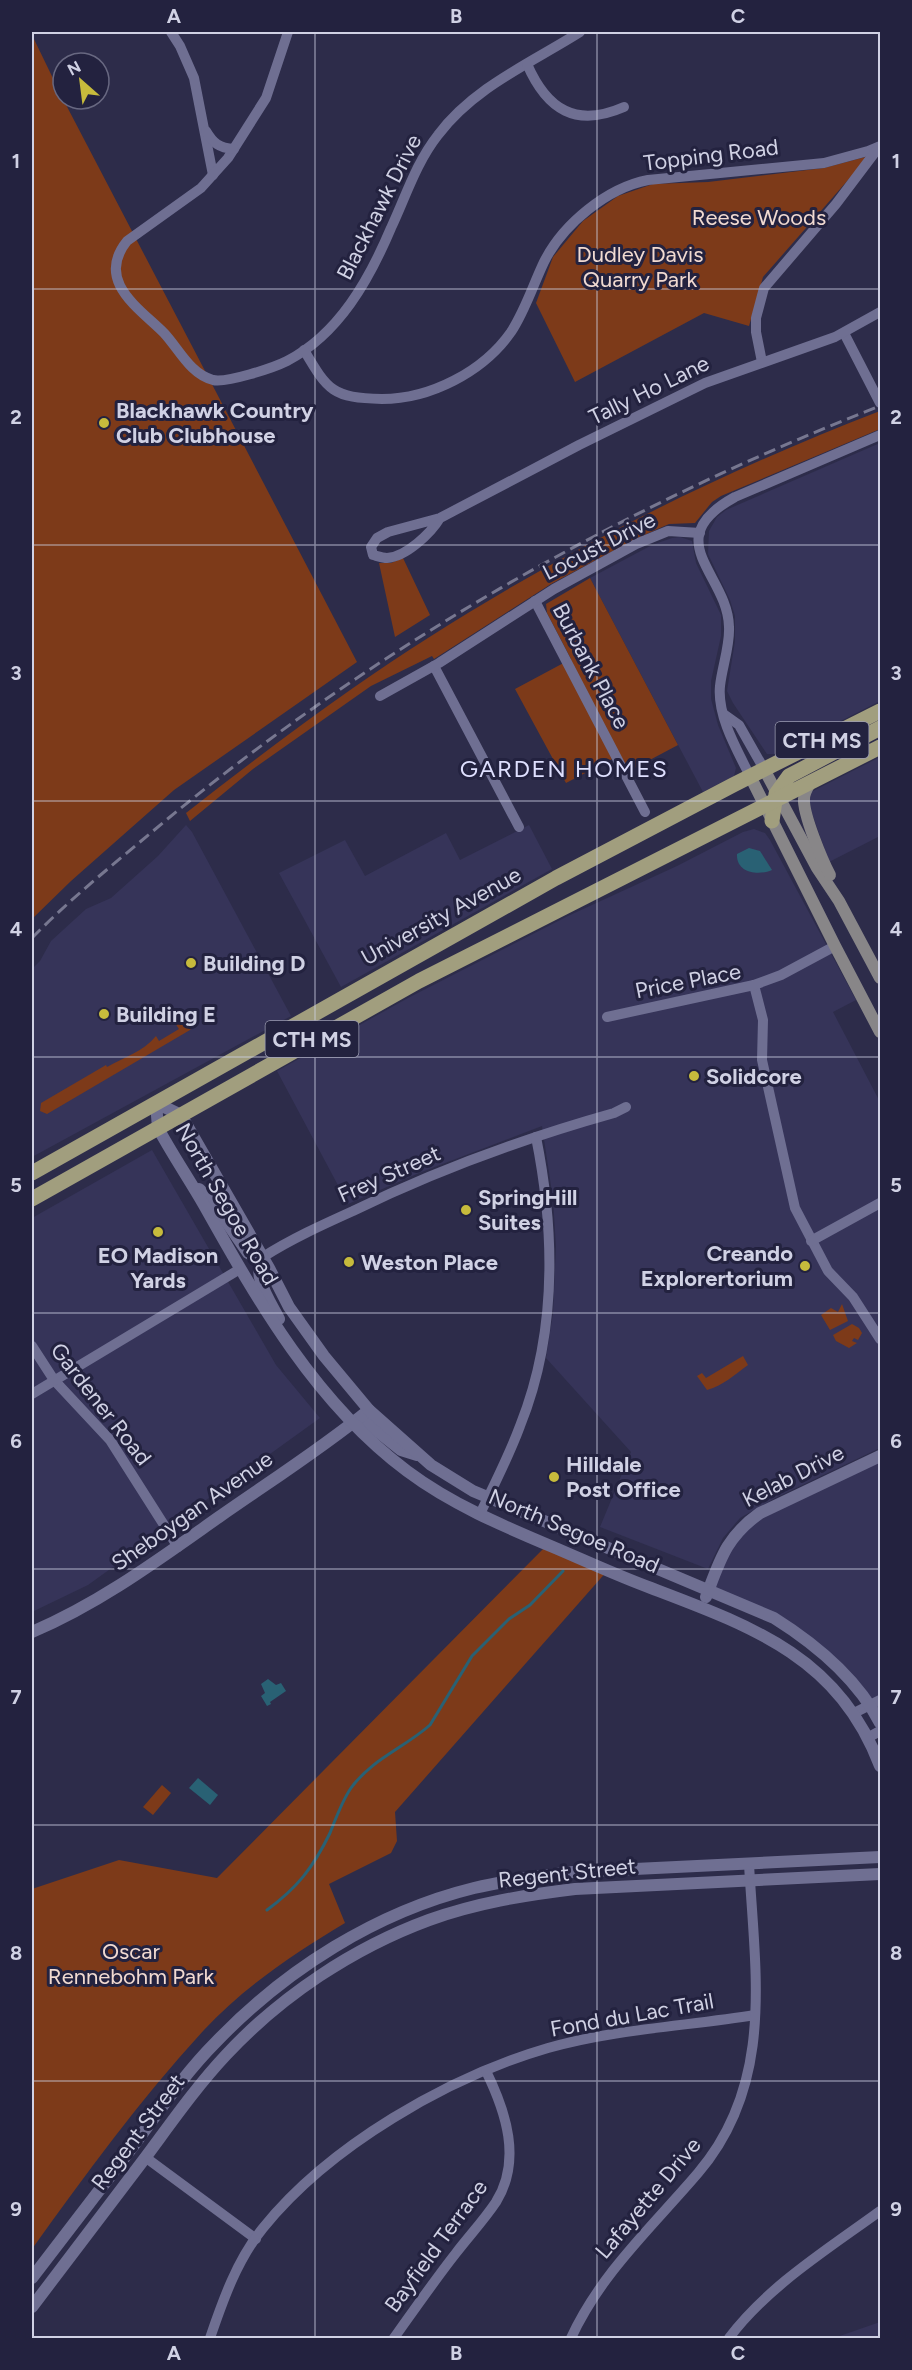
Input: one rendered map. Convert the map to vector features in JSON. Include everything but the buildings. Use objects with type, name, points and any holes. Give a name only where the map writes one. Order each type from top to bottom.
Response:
[{"type":"main road","name":"University Avenue","points":[[32,1173],[556,878],[880,711]]},
{"type":"main road","points":[[880,728],[797,770],[784,782],[773,800],[772,821],[880,1032]]},
{"type":"main road","name":"University Avenue","points":[[32,1199],[430,975],[880,747]]},
{"type":"main road","points":[[757,773],[839,901]]},
{"type":"main road","points":[[811,782],[805,792],[804,805],[819,851],[839,901],[880,978]]},
{"type":"main road","points":[[32,1168],[105,1132]]},
{"type":"street","points":[[171,32],[191,69],[213,175]]},
{"type":"street","points":[[213,175],[234,149],[266,98],[288,32]]},
{"type":"street","name":"Blackhawk Drive","points":[[213,175],[176,208],[127,241],[119,251],[116,266],[119,284],[127,298],[165,335],[184,359],[200,374],[214,380],[241,376],[286,362],[320,338],[346,310],[365,284],[416,170],[437,136],[467,103],[580,32]]},
{"type":"street","points":[[527,64],[543,93],[566,113],[585,117],[602,115],[624,107]]},
{"type":"street","points":[[205,130],[220,147],[234,149]]},
{"type":"street","points":[[762,362],[756,332],[756,318],[765,288],[836,204],[880,146]]},
{"type":"street","name":"Topping Road","points":[[304,350],[324,383],[337,393],[363,398],[392,399],[419,395],[465,374],[492,354],[511,332],[551,251],[583,214],[610,195],[644,181],[824,162],[870,151],[880,146]]},
{"type":"street","name":"Tally Ho Lane","points":[[440,518],[432,531],[400,555],[386,558],[373,555],[371,547],[377,538],[408,526],[440,518],[664,402],[705,383],[844,333],[880,312]]},
{"type":"street","points":[[844,333],[880,403]]},
{"type":"street","points":[[757,773],[732,741],[719,693],[729,628],[728,618],[701,558],[700,533],[708,517],[719,506],[735,497],[880,435]]},
{"type":"street","name":"Locust Drive","points":[[380,696],[434,666],[535,601],[601,563],[656,536],[678,531],[700,533]]},
{"type":"street","name":"Burbank Place","points":[[535,601],[645,812]]},
{"type":"street","points":[[434,666],[519,827]]},
{"type":"street","points":[[725,715],[738,725],[757,773]]},
{"type":"street","points":[[754,985],[781,975],[835,946]]},
{"type":"street","name":"Price Place","points":[[607,1017],[754,985],[763,1020],[762,1060],[792,1200],[811,1241],[828,1270],[858,1304],[880,1339]]},
{"type":"street","name":"North Segoe Road","points":[[156,1103],[181,1115],[304,1329],[369,1410],[421,1456],[473,1491],[488,1498],[774,1618],[802,1635],[831,1659],[875,1702],[880,1723]]},
{"type":"street","name":"North Segoe Road","points":[[156,1103],[158,1128],[240,1269],[320,1387],[352,1424],[407,1471],[450,1499],[537,1541],[650,1588],[702,1606],[751,1628],[789,1651],[822,1678],[875,1734],[880,1766]]},
{"type":"street","name":"Frey Street","points":[[263,1257],[408,1184],[626,1107]]},
{"type":"street","points":[[480,1514],[521,1426],[539,1361],[545,1326],[550,1278],[550,1244],[544,1179],[536,1137]]},
{"type":"street","points":[[189,1179],[212,1201],[248,1253],[256,1258],[263,1257]]},
{"type":"street","points":[[811,1241],[880,1203]]},
{"type":"street","points":[[263,1257],[259,1263],[258,1274],[296,1353]]},
{"type":"street","points":[[32,1394],[240,1269]]},
{"type":"street","name":"Gardener Road","points":[[32,1346],[54,1380],[110,1440],[178,1547]]},
{"type":"street","name":"Sheboygan Avenue","points":[[32,1632],[98,1600],[178,1547],[369,1410]]},
{"type":"street","points":[[352,1424],[366,1422],[401,1450],[421,1456]]},
{"type":"street","name":"Kelab Drive","points":[[702,1606],[722,1554],[730,1540],[746,1523],[760,1513],[880,1456]]},
{"type":"street","points":[[854,1713],[875,1702]]},
{"type":"street","name":"Regent Street","points":[[32,2278],[191,2069],[247,2011],[299,1969],[388,1919],[472,1889],[524,1878],[573,1872],[880,1857]]},
{"type":"street","name":"Lafayette Drive","points":[[571,2338],[586,2307],[615,2266],[699,2171],[720,2141],[740,2098],[749,2073],[755,2033],[749,1864]]},
{"type":"street","name":"Regent Street","points":[[32,2307],[206,2079],[258,2024],[285,2001],[329,1971],[395,1934],[467,1908],[525,1895],[575,1888],[880,1874]]},
{"type":"street","name":"Fond du Lac Trail","points":[[210,2338],[232,2280],[256,2239],[279,2211],[310,2180],[372,2133],[441,2090],[548,2048],[594,2037],[755,2015]]},
{"type":"street","name":"Bayfield Terrace","points":[[394,2338],[496,2202],[506,2178],[510,2159],[508,2127],[486,2071]]},
{"type":"street","points":[[132,2147],[256,2239]]},
{"type":"street","points":[[729,2338],[771,2293],[880,2211]]},
{"type":"shaded area","points":[[880,443],[880,701],[776,754],[767,754],[727,691],[735,641],[735,616],[730,600],[708,554],[709,531],[717,517],[726,510]]},
{"type":"shaded area","points":[[680,537],[692,541],[696,563],[721,615],[721,636],[711,681],[711,699],[718,725],[736,768],[734,776],[703,792],[590,578],[652,545]]},
{"type":"shaded area","points":[[880,757],[880,836],[829,862],[808,802],[811,792]]},
{"type":"shaded area","points":[[186,825],[192,832],[291,1016],[32,1157],[32,969],[40,961],[51,941],[86,909],[111,898],[158,856]]},
{"type":"shaded area","points":[[529,825],[552,869],[341,987],[279,873],[345,840],[365,876],[446,833],[460,860]]},
{"type":"shaded area","points":[[754,829],[765,833],[770,840],[856,1000],[833,1012],[880,1102],[880,1448],[775,1498],[740,1518],[723,1538],[708,1569],[600,1527],[631,1452],[546,1358],[553,1313],[556,1247],[553,1199],[542,1126],[419,1173],[348,1204],[277,1071],[408,998],[568,916],[677,866],[743,832]]},
{"type":"shaded area","points":[[152,1150],[276,1365],[320,1418],[88,1585],[32,1612],[32,1218]]},
{"type":"shaded area","points":[[880,1456],[880,1723],[802,1635],[709,1590],[738,1531]]},
{"type":"shaded area","points":[[880,2322],[880,2338],[834,2338]]},
{"type":"green space","points":[[32,35],[51,74],[51,111],[69,111],[357,662],[174,790],[71,881],[32,919]]},
{"type":"green space","name":"Dudley Davis Quarry Park","points":[[869,156],[763,277],[749,326],[704,313],[575,382],[536,303],[553,257],[583,221],[618,196],[653,184],[708,182],[824,168]]},
{"type":"green space","points":[[880,411],[880,429],[721,496],[712,502],[695,523],[669,524],[635,539],[551,584],[434,659],[432,656],[371,686],[253,769],[190,821],[186,813],[290,734],[353,688],[477,607],[608,534],[675,500],[812,438]]},
{"type":"green space","points":[[403,558],[430,615],[395,637],[379,563],[391,563]]},
{"type":"green space","points":[[590,578],[678,745],[629,771],[620,755],[566,783],[515,689],[571,659],[547,613],[546,604]]},
{"type":"green space","points":[[183,1018],[192,1021],[193,1026],[190,1030],[47,1114],[40,1111],[41,1103],[106,1065],[107,1067],[139,1050],[156,1036],[159,1041],[179,1029],[175,1023]]},
{"type":"green space","points":[[842,1304],[848,1321],[830,1330],[821,1315],[831,1308],[838,1312]]},
{"type":"green space","points":[[852,1324],[862,1333],[858,1340],[854,1338],[852,1341],[857,1343],[849,1348],[836,1341],[833,1335]]},
{"type":"green space","points":[[743,1356],[748,1365],[713,1388],[707,1390],[697,1376],[702,1373],[706,1378]]},
{"type":"green space","name":"Oscar Rennebohm Park","points":[[547,1545],[608,1570],[395,1812],[397,1841],[391,1853],[329,1884],[345,1923],[253,1985],[219,2014],[136,2109],[32,2249],[32,1889],[119,1860],[217,1878]]},
{"type":"green space","points":[[162,1785],[171,1793],[153,1815],[143,1807]]},
{"type":"water","points":[[749,848],[760,851],[772,870],[755,873],[744,869],[740,865],[737,854]]},
{"type":"water","points":[[268,1679],[276,1685],[281,1683],[286,1691],[267,1706],[261,1696],[265,1693],[261,1684]]},
{"type":"water","points":[[198,1778],[218,1795],[210,1805],[189,1788]]},
{"type":"waterway","points":[[267,1910],[287,1894],[311,1867],[330,1833],[345,1798],[359,1778],[378,1761],[430,1725],[472,1656],[509,1619],[530,1605],[563,1571]]},
{"type":"railway","points":[[32,938],[114,864],[247,756],[331,696],[417,639],[506,585],[597,535],[689,489],[880,406]]},
{"type":"place","name":"Blackhawk Country Club Clubhouse","points":[[104,423]]},
{"type":"place","name":"Building D","points":[[191,963]]},
{"type":"place","name":"Building E","points":[[104,1014]]},
{"type":"place","name":"Solidcore","points":[[694,1076]]},
{"type":"place","name":"SpringHill Suites","points":[[466,1210]]},
{"type":"place","name":"EO Madison Yards","points":[[158,1232]]},
{"type":"place","name":"Weston Place","points":[[349,1262]]},
{"type":"place","name":"Creando Explorertorium","points":[[805,1266]]},
{"type":"place","name":"Hilldale Post Office","points":[[554,1477]]},
{"type":"district","name":"GARDEN HOMES","points":[[564,768]]},
{"type":"park label","name":"Reese Woods","points":[[759,217]]}]
